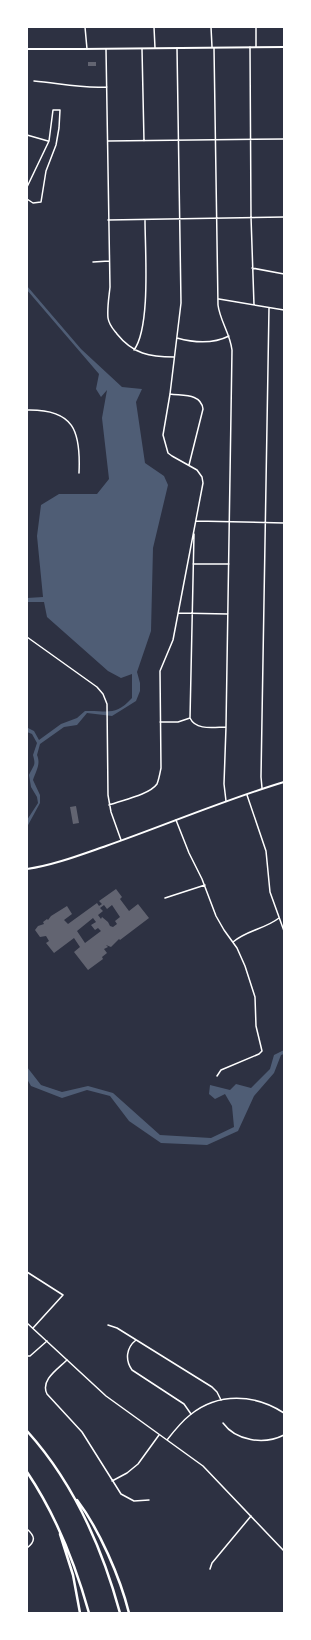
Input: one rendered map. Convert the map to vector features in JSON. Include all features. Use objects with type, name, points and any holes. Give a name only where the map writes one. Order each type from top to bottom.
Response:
[{"type":"highway","points":[[27,1430],[84,1508],[112,1564],[121,1586],[129,1613]]},
{"type":"highway","points":[[27,1472],[57,1524],[72,1560],[89,1613]]},
{"type":"highway","points":[[70,1490],[91,1530],[102,1556],[120,1613]]},
{"type":"highway","points":[[57,1524],[73,1575],[80,1613]]},
{"type":"main road","points":[[27,49],[284,47]]},
{"type":"main road","points":[[27,869],[64,860],[121,841],[226,801],[284,782]]},
{"type":"street","points":[[85,27],[87,49]]},
{"type":"street","points":[[154,27],[155,48]]},
{"type":"street","points":[[211,27],[213,47],[218,299],[220,316],[230,336],[232,350],[224,784],[226,801]]},
{"type":"street","points":[[256,27],[256,47]]},
{"type":"street","points":[[250,47],[252,139],[251,217],[254,305]]},
{"type":"street","points":[[142,48],[144,141]]},
{"type":"street","points":[[109,805],[146,792],[157,784],[161,768],[160,671],[173,640],[203,480],[197,470],[172,456],[166,449],[163,431],[170,394],[181,298],[177,48]]},
{"type":"street","points":[[106,49],[109,320],[112,328],[118,336],[134,350],[155,356],[174,357]]},
{"type":"street","points":[[34,81],[71,84],[89,88],[107,87]]},
{"type":"street","points":[[27,187],[49,141],[54,110],[60,110],[56,145],[46,171],[41,202],[33,204],[27,198]]},
{"type":"street","points":[[27,135],[49,141]]},
{"type":"street","points":[[108,141],[284,139]]},
{"type":"street","points":[[108,220],[284,217]]},
{"type":"street","points":[[134,350],[142,335],[146,289],[145,220]]},
{"type":"street","points":[[93,262],[109,261]]},
{"type":"street","points":[[252,268],[284,274]]},
{"type":"street","points":[[218,299],[284,310]]},
{"type":"street","points":[[262,788],[261,769],[269,308]]},
{"type":"street","points":[[177,338],[207,342],[220,340],[230,336]]},
{"type":"street","points":[[170,394],[194,397],[199,400],[202,405],[189,465]]},
{"type":"street","points":[[27,410],[41,409],[52,411],[60,415],[69,423],[76,432],[79,443],[79,473]]},
{"type":"street","points":[[196,521],[284,523]]},
{"type":"street","points":[[194,530],[190,718],[193,724],[199,726],[226,727]]},
{"type":"street","points":[[193,564],[229,564]]},
{"type":"street","points":[[178,613],[228,614]]},
{"type":"street","points":[[27,637],[97,686],[105,699],[107,711],[109,805],[121,841]]},
{"type":"street","points":[[160,722],[178,722],[190,718]]},
{"type":"street","points":[[247,794],[266,851],[268,886],[284,931]]},
{"type":"street","points":[[176,820],[220,923],[234,942],[242,958],[254,990],[256,1026],[262,1051],[259,1054],[221,1070],[217,1076]]},
{"type":"street","points":[[165,898],[205,885]]},
{"type":"street","points":[[234,942],[244,934],[271,924],[279,918]]},
{"type":"street","points":[[27,1272],[63,1295],[33,1328]]},
{"type":"street","points":[[27,1323],[98,1389],[203,1466],[284,1550]]},
{"type":"street","points":[[108,1325],[117,1328],[212,1387],[217,1392],[221,1400]]},
{"type":"street","points":[[136,1340],[130,1347],[127,1355],[128,1363],[132,1370],[184,1404],[191,1414]]},
{"type":"street","points":[[27,1356],[30,1356],[47,1342]]},
{"type":"street","points":[[67,1360],[48,1379],[45,1385],[46,1391],[82,1432],[121,1494],[129,1499],[138,1501],[149,1500]]},
{"type":"street","points":[[167,1440],[191,1414],[206,1405],[221,1400],[236,1398],[252,1399],[267,1403],[284,1413]]},
{"type":"street","points":[[223,1423],[227,1429],[249,1440],[268,1441],[284,1435]]},
{"type":"street","points":[[112,1481],[127,1473],[138,1464],[159,1435]]},
{"type":"street","points":[[210,1569],[212,1563],[251,1516]]},
{"type":"street","points":[[27,1529],[33,1536],[34,1540],[27,1548]]},
{"type":"water","points":[[27,286],[81,349],[122,387],[142,389],[136,402],[145,463],[164,476],[168,485],[153,548],[151,631],[137,672],[140,683],[140,691],[136,701],[112,716],[87,713],[77,725],[64,727],[40,744],[37,755],[37,771],[33,780],[40,795],[40,803],[27,827],[27,820],[38,803],[37,797],[31,787],[29,775],[34,765],[33,755],[37,743],[32,734],[27,732],[27,726],[34,731],[39,740],[61,724],[77,718],[85,711],[110,711],[121,708],[132,698],[132,674],[121,678],[108,671],[47,617],[44,602],[27,602],[27,598],[43,597],[37,536],[41,505],[59,494],[97,494],[109,479],[102,418],[107,390],[101,397],[96,389],[99,374],[27,290]]},
{"type":"water","points":[[284,1050],[284,1054],[281,1055],[274,1073],[254,1096],[238,1131],[207,1145],[161,1143],[129,1121],[110,1096],[87,1090],[62,1098],[31,1086],[27,1079],[27,1067],[41,1085],[62,1092],[88,1086],[113,1093],[160,1135],[211,1138],[234,1127],[232,1106],[225,1094],[215,1099],[209,1094],[210,1085],[230,1090],[236,1084],[251,1088],[270,1069],[274,1055]]},
{"type":"building","points":[[88,62],[96,62],[96,66],[88,66]]},
{"type":"building","points":[[76,806],[79,823],[73,824],[70,807]]},
{"type":"building","points":[[116,889],[122,897],[120,899],[129,911],[138,904],[149,918],[120,940],[119,939],[111,947],[106,945],[108,947],[104,949],[107,953],[102,957],[103,959],[88,970],[74,952],[80,947],[74,938],[54,953],[46,943],[49,941],[46,936],[40,937],[35,930],[38,926],[44,924],[43,922],[47,919],[48,920],[51,916],[67,906],[72,914],[64,920],[68,924],[97,903],[99,906],[102,904],[99,901]],"holes":[[[104,905],[107,909],[112,905],[120,917],[115,921],[117,924],[113,927],[110,926],[102,917],[101,919],[98,915],[103,911],[100,908]],[[93,918],[96,922],[91,925],[95,930],[98,928],[101,931],[85,943],[77,931]]]}]
